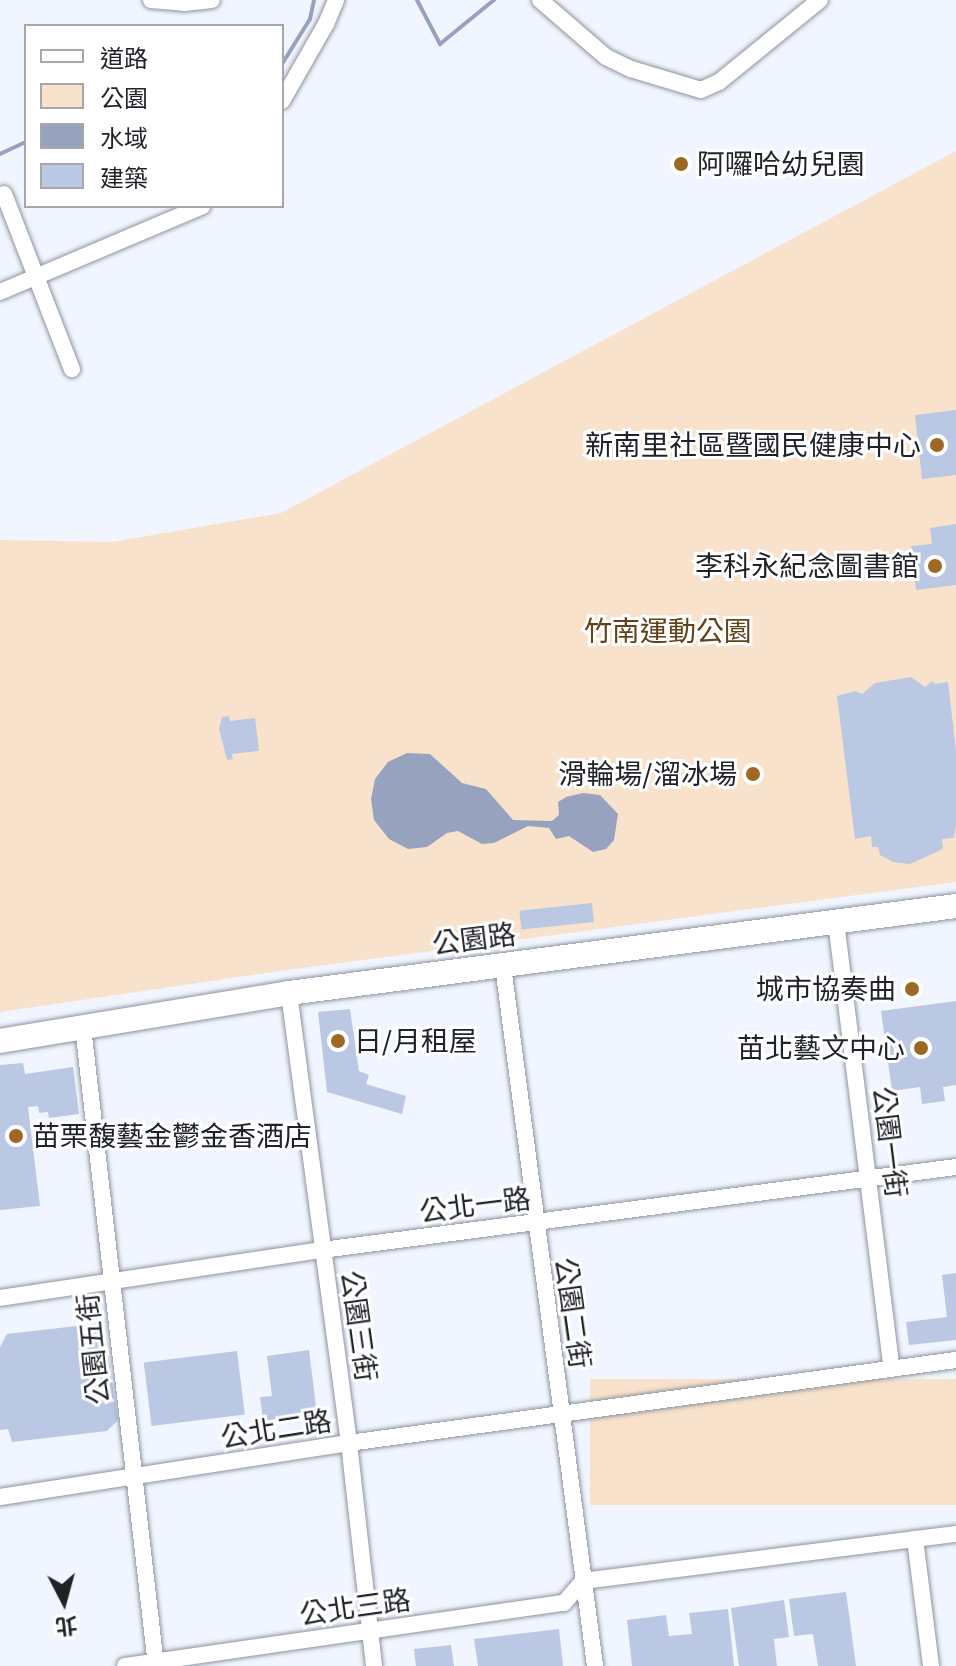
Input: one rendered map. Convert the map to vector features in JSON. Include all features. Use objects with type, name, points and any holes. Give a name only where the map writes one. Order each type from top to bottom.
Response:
[{"type":"street","points":[[151,0],[184,3],[212,0]]},
{"type":"street","points":[[284,98],[326,24],[336,0]]},
{"type":"street","points":[[540,0],[606,57],[631,69],[701,90],[719,82],[820,0]]},
{"type":"street","points":[[4,194],[72,369]]},
{"type":"street","points":[[0,292],[198,208]]},
{"type":"street","name":"公園路","points":[[0,1041],[289,993],[956,906]]},
{"type":"street","name":"公園一街","points":[[836,922],[892,1369]]},
{"type":"street","name":"公園二街","points":[[503,966],[595,1666]]},
{"type":"street","name":"公園三街","points":[[289,993],[349,1443],[374,1666]]},
{"type":"street","name":"公園五街","points":[[83,1027],[155,1664]]},
{"type":"street","name":"公北一路","points":[[0,1298],[322,1250],[956,1167]]},
{"type":"street","name":"公北二路","points":[[0,1497],[133,1479],[349,1443],[956,1360]]},
{"type":"street","points":[[583,1581],[956,1534]]},
{"type":"street","points":[[915,1539],[931,1666]]},
{"type":"street","name":"公北三路","points":[[125,1666],[564,1603],[583,1581]]},
{"type":"green space","name":"竹南運動公園","points":[[956,151],[956,882],[287,970],[0,1012],[0,540],[112,542],[281,513]]},
{"type":"green space","points":[[590,1379],[956,1379],[956,1505],[590,1505]]},
{"type":"water","points":[[407,753],[430,754],[462,783],[486,789],[513,820],[552,821],[559,815],[558,802],[566,797],[583,793],[600,795],[618,814],[614,840],[606,849],[593,852],[569,836],[556,839],[549,828],[528,826],[494,843],[482,844],[458,831],[447,833],[427,847],[408,849],[389,839],[374,820],[371,799],[375,779],[388,762]]},
{"type":"building","name":"新南里社區暨國民健康中心","points":[[956,410],[956,475],[922,479],[915,415]]},
{"type":"building","name":"李科永紀念圖書館","points":[[956,524],[956,585],[916,590],[911,546],[932,544],[930,528]]},
{"type":"building","points":[[911,677],[925,687],[932,681],[935,684],[948,682],[956,750],[956,825],[954,838],[942,839],[943,849],[910,864],[893,862],[880,855],[878,847],[872,847],[871,836],[855,839],[837,696],[855,691],[862,694],[875,683]]},
{"type":"building","points":[[229,716],[230,721],[255,718],[259,751],[232,754],[233,759],[227,760],[219,729],[222,717]]},
{"type":"building","points":[[592,903],[594,922],[521,930],[519,911]]},
{"type":"building","name":"苗北藝文中心","points":[[956,1001],[956,1085],[943,1087],[945,1101],[922,1104],[920,1087],[892,1091],[881,1011]]},
{"type":"building","name":"日/月租屋","points":[[350,1009],[359,1071],[369,1075],[366,1084],[406,1096],[402,1114],[327,1092],[318,1012]]},
{"type":"building","name":"苗栗馥藝金鬱金香酒店","points":[[23,1063],[25,1074],[73,1067],[79,1114],[49,1118],[48,1112],[39,1113],[38,1106],[28,1107],[40,1206],[0,1210],[0,1065]]},
{"type":"building","points":[[956,1273],[956,1340],[909,1345],[906,1322],[947,1317],[942,1275]]},
{"type":"building","points":[[103,1323],[118,1420],[107,1431],[12,1442],[8,1429],[0,1430],[0,1347],[7,1334]]},
{"type":"building","points":[[309,1350],[317,1414],[263,1421],[260,1397],[272,1396],[267,1356]]},
{"type":"building","points":[[237,1351],[245,1415],[152,1426],[144,1362]]},
{"type":"building","points":[[846,1592],[856,1666],[818,1666],[813,1634],[794,1636],[789,1599]]},
{"type":"building","points":[[784,1600],[789,1637],[774,1639],[777,1666],[739,1666],[731,1608]]},
{"type":"building","points":[[728,1609],[734,1666],[632,1666],[627,1620],[666,1615],[669,1636],[692,1634],[689,1613]]},
{"type":"building","points":[[559,1629],[563,1666],[478,1666],[474,1639]]},
{"type":"building","points":[[451,1645],[454,1666],[416,1666],[414,1649]]},
{"type":"waterway","points":[[284,61],[310,19],[314,0]]},
{"type":"waterway","points":[[417,0],[440,44],[494,0]]},
{"type":"waterway","points":[[0,154],[24,143]]},
{"type":"place","name":"阿囉哈幼兒園","points":[[681,164]]},
{"type":"place","name":"新南里社區暨國民健康中心","points":[[937,445]]},
{"type":"place","name":"李科永紀念圖書館","points":[[935,566]]},
{"type":"place","name":"滑輪場/溜冰場","points":[[753,774]]},
{"type":"place","name":"城市協奏曲","points":[[912,989]]},
{"type":"place","name":"日/月租屋","points":[[338,1041]]},
{"type":"place","name":"苗北藝文中心","points":[[921,1048]]},
{"type":"place","name":"苗栗馥藝金鬱金香酒店","points":[[16,1136]]}]
